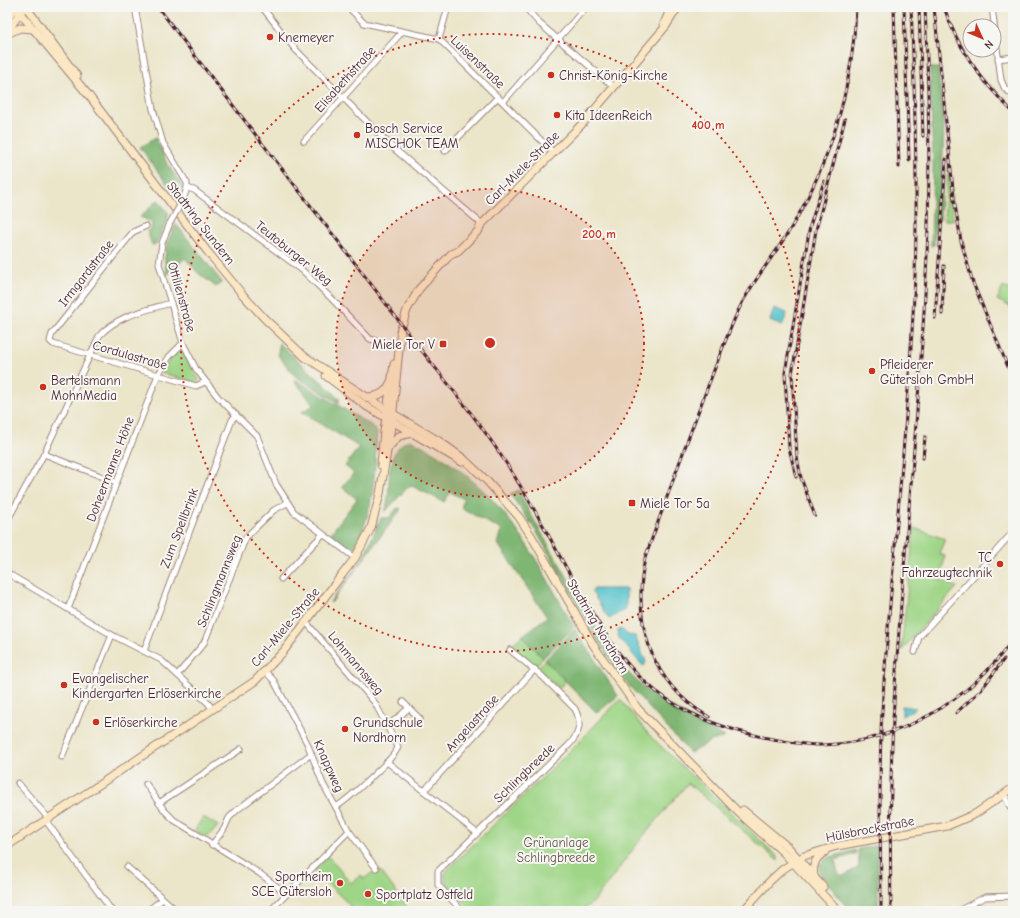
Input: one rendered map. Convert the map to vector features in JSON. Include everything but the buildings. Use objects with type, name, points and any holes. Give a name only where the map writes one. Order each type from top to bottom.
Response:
[{"type":"street","points":[[134,7],[150,94],[161,136],[171,159],[187,183],[187,188]]},
{"type":"street","points":[[262,7],[296,49],[406,161],[481,225]]},
{"type":"street","name":"Luisenstraße","points":[[348,7],[364,22],[402,32],[439,39],[554,153]]},
{"type":"street","points":[[439,39],[448,7]]},
{"type":"street","points":[[525,7],[533,18],[614,87]]},
{"type":"street","points":[[504,102],[586,7]]},
{"type":"street","name":"Carl-Miele-Straße","points":[[658,34],[671,7]]},
{"type":"street","name":"Carl-Miele-Straße","points":[[7,846],[242,691],[265,671],[306,622],[355,558],[370,528],[380,494],[387,449],[392,377],[401,329],[415,294],[428,277],[451,254],[458,251],[479,230],[481,225],[554,153],[614,87],[666,26],[678,7]]},
{"type":"street","points":[[992,7],[1002,85],[1013,95]]},
{"type":"street","points":[[7,19],[22,8]]},
{"type":"street","points":[[7,33],[22,8]]},
{"type":"street","name":"Stadtring Sundern","points":[[22,8],[34,30],[90,97],[238,290],[264,319],[342,390],[389,416]]},
{"type":"street","name":"Stadtring Sundern","points":[[22,8],[69,65],[90,97]]},
{"type":"street","points":[[7,33],[20,28],[34,30]]},
{"type":"street","name":"Elisabethstraße","points":[[304,141],[402,32]]},
{"type":"street","points":[[998,59],[1013,57]]},
{"type":"street","points":[[445,151],[498,97]]},
{"type":"street","name":"Ottilienstraße","points":[[187,188],[183,200],[170,223],[162,243],[159,264],[183,343],[205,382],[257,436],[276,484],[287,502],[303,520],[355,558]]},
{"type":"street","name":"Teutoburger Weg","points":[[187,188],[194,190],[302,270],[332,299],[370,340],[381,342]]},
{"type":"street","name":"Irmgardstraße","points":[[50,341],[52,334],[133,232],[146,226]]},
{"type":"street","points":[[7,521],[44,454],[99,336],[112,323],[127,316],[170,303]]},
{"type":"street","name":"Carl-Miele-Straße","points":[[380,494],[381,455],[389,416],[401,329]]},
{"type":"street","name":"Cordulastraße","points":[[50,341],[53,344],[196,386],[205,382]]},
{"type":"street","name":"Doheermanns Höhe","points":[[68,609],[158,375],[169,357],[183,343]]},
{"type":"street","name":"Stadtring Sundern","points":[[304,356],[366,397],[389,416]]},
{"type":"street","points":[[366,397],[379,395],[385,391],[389,386],[392,377]]},
{"type":"street","name":"Zum Spellbrink","points":[[144,651],[232,420],[236,415]]},
{"type":"street","name":"Stadtring Nordhorn","points":[[389,416],[412,433],[474,469]]},
{"type":"street","name":"Stadtring Nordhorn","points":[[389,416],[439,441],[474,469],[519,517],[532,536],[594,646],[633,703],[659,733],[713,786],[785,845],[795,861],[838,911]]},
{"type":"street","points":[[387,449],[399,436],[412,433]]},
{"type":"street","points":[[44,454],[116,482]]},
{"type":"street","name":"Schlingmannsweg","points":[[178,674],[204,643],[246,537],[274,510],[287,502]]},
{"type":"street","points":[[915,652],[919,637],[1013,532]]},
{"type":"street","points":[[280,578],[322,535]]},
{"type":"street","points":[[7,573],[112,635],[161,660],[178,674],[212,710]]},
{"type":"street","name":"Lohmannsweg","points":[[306,622],[375,703],[398,747],[397,751],[387,762],[336,807]]},
{"type":"street","points":[[62,757],[112,635]]},
{"type":"street","name":"Schlingbreede","points":[[462,911],[438,885],[437,876],[443,865],[569,745],[578,733],[580,722],[575,709],[535,670],[510,650]]},
{"type":"street","name":"Angelastraße","points":[[424,791],[535,670]]},
{"type":"street","name":"Knappweg","points":[[265,671],[274,681],[307,743],[323,784],[349,831],[376,868]]},
{"type":"street","points":[[403,702],[420,719]]},
{"type":"street","points":[[388,726],[409,708]]},
{"type":"street","points":[[159,803],[241,749]]},
{"type":"street","points":[[212,844],[224,829],[228,818],[311,754]]},
{"type":"street","points":[[387,762],[477,833]]},
{"type":"street","points":[[18,783],[47,820],[112,911]]},
{"type":"street","points":[[146,784],[159,803],[174,820],[269,879],[287,894]]},
{"type":"street","name":"Hülsbrockstraße","points":[[743,911],[770,881],[795,861],[814,852],[837,846],[946,826],[975,814],[1013,788]]},
{"type":"street","points":[[1004,795],[1013,812]]},
{"type":"street","points":[[270,911],[349,831]]},
{"type":"street","points":[[814,876],[814,863],[818,857],[837,846]]},
{"type":"street","name":"Stadtring Nordhorn","points":[[795,861],[814,876],[843,911]]},
{"type":"street","points":[[127,867],[177,911]]},
{"type":"street","points":[[958,911],[985,897],[1013,896]]},
{"type":"street","points":[[147,911],[163,899]]},
{"type":"green space","points":[[930,68],[938,68],[944,127],[940,220],[937,221],[934,245],[931,246],[933,167]]},
{"type":"green space","points":[[156,138],[167,164],[183,187],[177,198],[140,147]]},
{"type":"green space","points":[[949,166],[953,220],[944,220],[948,168]]},
{"type":"green space","points":[[158,200],[169,214],[168,220],[156,244],[152,245],[147,231],[151,229],[152,222],[140,217]]},
{"type":"green space","points":[[176,224],[222,282],[216,287],[197,272],[185,258],[167,275],[165,261],[166,248]]},
{"type":"green space","points":[[1003,287],[1013,291],[1013,308],[997,300]]},
{"type":"green space","points":[[279,343],[339,398],[339,403],[295,376],[278,355]]},
{"type":"green space","points":[[181,349],[183,350],[199,380],[197,383],[162,373],[170,359]]},
{"type":"green space","points":[[294,380],[374,427],[377,433],[374,478],[370,505],[362,533],[355,547],[349,548],[345,546],[335,539],[336,537],[331,533],[357,499],[342,487],[354,473],[345,466],[359,447],[302,412],[314,405]]},
{"type":"green space","points":[[409,440],[436,454],[473,481],[508,518],[536,559],[574,627],[543,658],[522,636],[547,617],[498,544],[502,530],[461,508],[464,499],[450,492],[444,502],[412,486],[407,488],[385,512],[390,472],[395,453],[401,445]]},
{"type":"green space","points":[[519,490],[523,501],[605,643],[622,666],[642,686],[661,701],[725,737],[711,741],[690,753],[624,680],[599,642],[535,529],[510,494]]},
{"type":"green space","points":[[397,508],[401,509],[331,603],[330,602],[362,560],[381,518],[389,518]]},
{"type":"green space","points":[[914,528],[945,539],[939,553],[945,556],[940,580],[957,587],[901,651]]},
{"type":"green space","points":[[575,629],[618,696],[597,713],[545,660]]},
{"type":"green space","points":[[522,636],[543,658],[535,666],[516,650],[512,644]]},
{"type":"green space","points":[[545,660],[566,681],[559,688],[537,668]]},
{"type":"green space","name":"Grünanlage Schlingbreede","points":[[620,699],[651,737],[778,857],[778,861],[688,783],[641,839],[595,900],[582,911],[472,911],[445,882],[445,874],[448,869],[576,745]]},
{"type":"green space","points":[[203,817],[218,826],[209,836],[205,837],[195,830]]},
{"type":"green space","points":[[878,845],[878,911],[850,911],[819,872],[820,864],[827,858],[855,850],[856,854],[835,860],[838,873],[843,876],[859,867],[858,849]]},
{"type":"green space","name":"Sportplatz Ostfeld","points":[[328,856],[351,883],[361,875],[364,879],[373,872],[377,874],[380,870],[410,911],[345,911],[350,905],[314,871]]},
{"type":"water","points":[[774,308],[787,313],[782,326],[770,321]]},
{"type":"water","points":[[594,589],[626,589],[626,609],[609,619],[592,592]]},
{"type":"water","points":[[621,629],[628,635],[635,636],[646,662],[644,666],[619,638],[618,630]]},
{"type":"water","points":[[902,706],[916,708],[902,716]]},
{"type":"railway","points":[[158,7],[481,426],[524,492],[607,637],[625,661],[645,683],[657,692],[679,707],[703,719],[741,732],[806,744],[823,745],[851,742],[879,736],[905,727],[954,699],[976,682],[995,662],[1013,639]]},
{"type":"railway","points":[[709,717],[689,703],[672,687],[659,669],[650,649],[644,627],[641,605],[645,558],[734,320],[751,288],[791,228],[818,176],[845,94],[854,36],[856,7]]},
{"type":"railway","points":[[894,7],[899,167]]},
{"type":"railway","points":[[904,7],[909,160]]},
{"type":"railway","points":[[881,911],[880,786],[882,711],[909,384],[915,275],[916,141],[911,7]]},
{"type":"railway","points":[[919,7],[923,136]]},
{"type":"railway","points":[[891,911],[890,816],[896,664],[919,387],[928,242],[929,141],[925,7]]},
{"type":"railway","points":[[934,7],[954,199],[961,241],[973,283],[1013,379]]},
{"type":"railway","points":[[944,7],[949,22],[972,64],[991,89],[1013,112]]},
{"type":"railway","points":[[815,516],[801,478],[797,457],[792,374],[816,230],[845,119]]},
{"type":"railway","points":[[935,318],[946,159]]},
{"type":"railway","points":[[796,477],[789,448],[785,373],[810,226],[824,181]]},
{"type":"railway","points":[[942,314],[944,266]]},
{"type":"railway","points":[[923,458],[925,437]]},
{"type":"railway","points":[[956,713],[981,690],[1004,659]]},
{"type":"place","name":"Knemeyer","points":[[270,37]]},
{"type":"place","name":"Christ-König-Kirche","points":[[551,75]]},
{"type":"place","name":"Kita IdeenReich","points":[[557,115]]},
{"type":"place","name":"Bosch Service MISCHOK TEAM","points":[[357,135]]},
{"type":"place","name":"Miele Tor V","points":[[443,344]]},
{"type":"place","name":"Pfleiderer Gütersloh GmbH","points":[[872,371]]},
{"type":"place","name":"Bertelsmann MohnMedia","points":[[43,387]]},
{"type":"place","name":"Miele Tor 5a","points":[[632,503]]},
{"type":"place","name":"TC Fahrzeugtechnik","points":[[1000,564]]},
{"type":"place","name":"Evangelischer Kindergarten Erlöserkirche","points":[[64,685]]},
{"type":"place","name":"Erlöserkirche","points":[[96,722]]},
{"type":"place","name":"Grundschule Nordhorn","points":[[345,729]]},
{"type":"place","name":"Sportheim SCE Gütersloh","points":[[340,883]]},
{"type":"place","name":"Sportplatz Ostfeld","points":[[368,894]]}]
